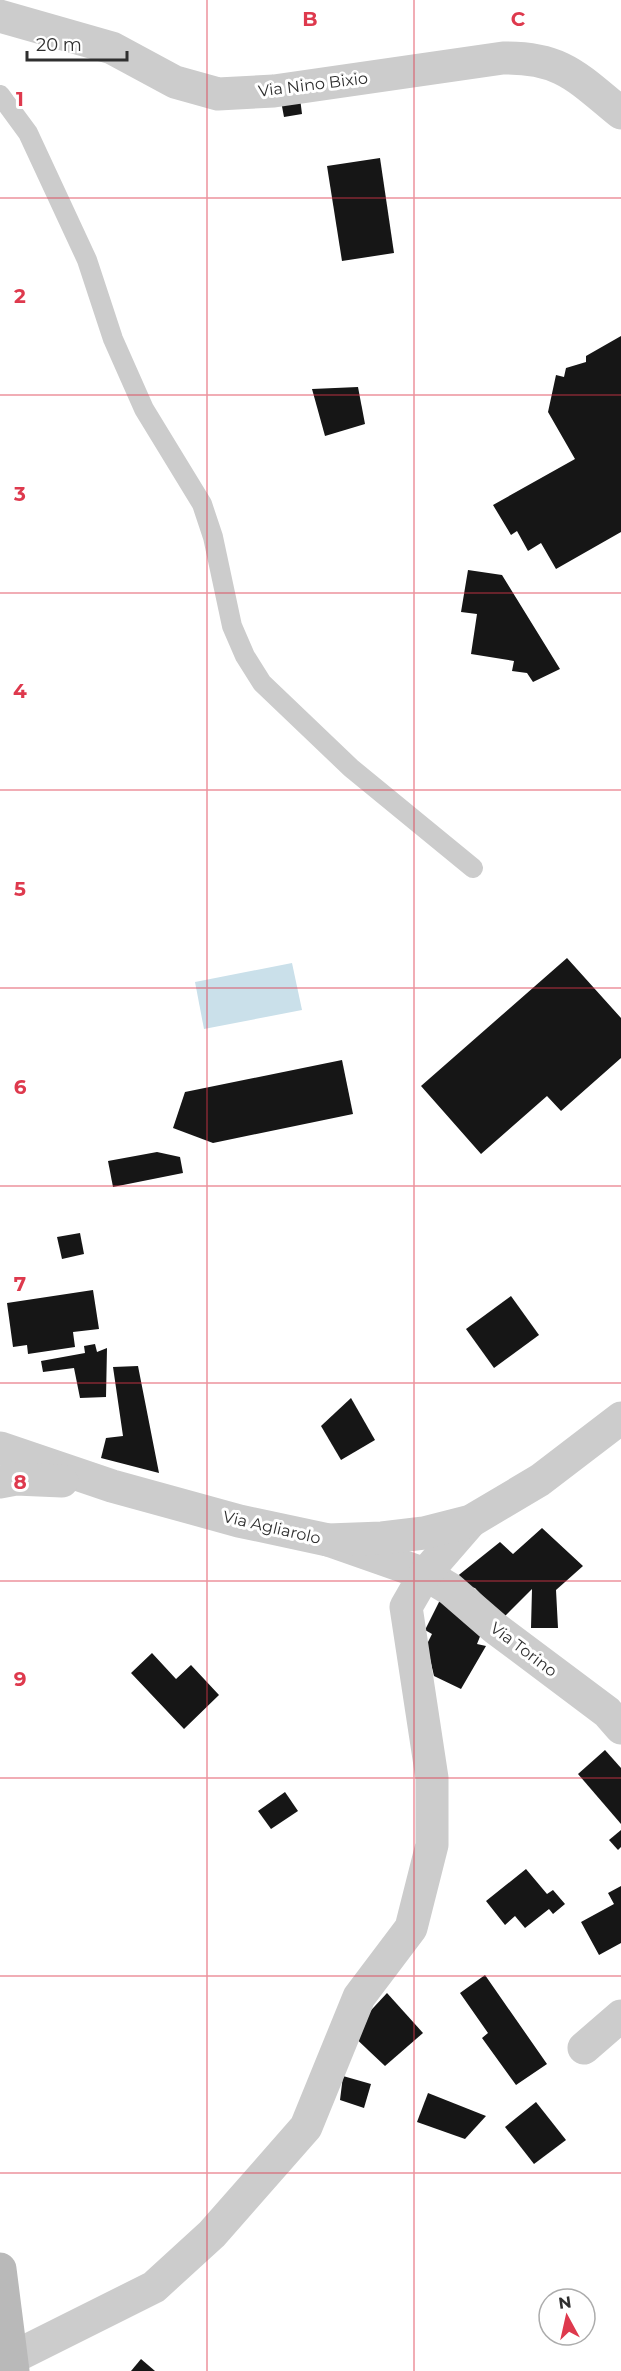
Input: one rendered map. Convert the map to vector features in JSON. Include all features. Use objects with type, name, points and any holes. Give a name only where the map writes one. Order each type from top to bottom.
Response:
[{"type":"main road","points":[[1,2283],[13,2365]]},
{"type":"street","name":"Via Nino Bixio","points":[[0,16],[112,48],[175,82],[218,94],[274,91],[491,60],[527,57],[556,64],[578,78],[621,113]]},
{"type":"street","points":[[13,2365],[154,2287],[212,2234],[306,2127],[359,1997],[411,1928],[432,1845],[432,1778],[406,1606],[425,1574],[471,1521],[540,1479],[621,1418]]},
{"type":"street","points":[[0,1448],[112,1486]]},
{"type":"street","points":[[0,1482],[39,1478],[112,1486]]},
{"type":"street","name":"Via Agliarolo","points":[[112,1486],[239,1521],[327,1540],[382,1538],[424,1533],[471,1521]]},
{"type":"street","name":"Via Torino","points":[[327,1540],[425,1574],[450,1589],[495,1628],[607,1712],[621,1728]]},
{"type":"street","points":[[584,2048],[621,2016]]},
{"type":"lane","points":[[0,95],[28,133],[82,249],[113,339],[144,409],[202,504],[213,537],[232,626],[245,657],[262,683],[351,768],[473,868]]},
{"type":"water","points":[[292,963],[302,1010],[204,1029],[195,982]]},
{"type":"building","points":[[300,98],[302,114],[284,117],[281,101]]},
{"type":"building","points":[[380,158],[394,253],[342,261],[327,166]]},
{"type":"building","points":[[621,336],[621,532],[556,569],[541,543],[528,551],[517,531],[511,535],[493,505],[575,459],[548,412],[556,375],[564,377],[566,368],[586,362],[586,356]]},
{"type":"building","points":[[358,387],[365,424],[325,436],[312,389]]},
{"type":"building","points":[[468,570],[502,575],[560,669],[533,682],[527,673],[512,671],[514,661],[471,654],[477,614],[461,612]]},
{"type":"building","points":[[567,958],[621,1018],[621,1058],[561,1111],[547,1096],[481,1154],[421,1086]]},
{"type":"building","points":[[342,1060],[353,1114],[213,1143],[173,1128],[185,1092]]},
{"type":"building","points":[[157,1152],[180,1157],[183,1173],[113,1187],[108,1161]]},
{"type":"building","points":[[80,1233],[84,1254],[62,1259],[57,1237]]},
{"type":"building","points":[[93,1290],[99,1329],[73,1332],[75,1347],[28,1354],[27,1345],[13,1347],[7,1303]]},
{"type":"building","points":[[511,1296],[539,1335],[494,1368],[466,1329]]},
{"type":"building","points":[[95,1344],[97,1352],[107,1348],[106,1397],[80,1398],[74,1368],[43,1372],[41,1361],[85,1353],[84,1346]]},
{"type":"building","points":[[138,1366],[159,1473],[101,1458],[106,1438],[123,1436],[113,1367]]},
{"type":"building","points":[[351,1398],[375,1440],[341,1460],[321,1426]]},
{"type":"building","points":[[542,1528],[583,1566],[556,1590],[558,1628],[531,1628],[532,1589],[503,1618],[475,1588],[464,1586],[455,1578],[500,1542],[513,1554]]},
{"type":"building","points":[[442,1596],[483,1629],[477,1644],[486,1646],[461,1689],[434,1676],[430,1659],[422,1654],[432,1634],[425,1630]]},
{"type":"building","points":[[152,1653],[176,1679],[191,1665],[219,1695],[184,1729],[131,1673]]},
{"type":"building","points":[[605,1750],[621,1768],[621,1824],[578,1774]]},
{"type":"building","points":[[285,1792],[298,1811],[271,1829],[258,1811]]},
{"type":"building","points":[[621,1830],[621,1847],[618,1850],[609,1840]]},
{"type":"building","points":[[526,1869],[547,1894],[553,1890],[565,1904],[553,1914],[549,1909],[525,1928],[515,1916],[505,1925],[486,1901]]},
{"type":"building","points":[[621,1886],[621,1943],[599,1955],[581,1922],[614,1904],[608,1893]]},
{"type":"building","points":[[485,1975],[547,2064],[516,2085],[482,2038],[488,2033],[460,1993]]},
{"type":"building","points":[[387,1993],[423,2033],[385,2066],[350,2033]]},
{"type":"building","points":[[343,2076],[371,2084],[364,2108],[340,2100]]},
{"type":"building","points":[[428,2093],[486,2116],[465,2139],[417,2122]]},
{"type":"building","points":[[536,2102],[566,2140],[534,2164],[505,2127]]},
{"type":"building","points":[[141,2359],[155,2371],[131,2371]]}]
